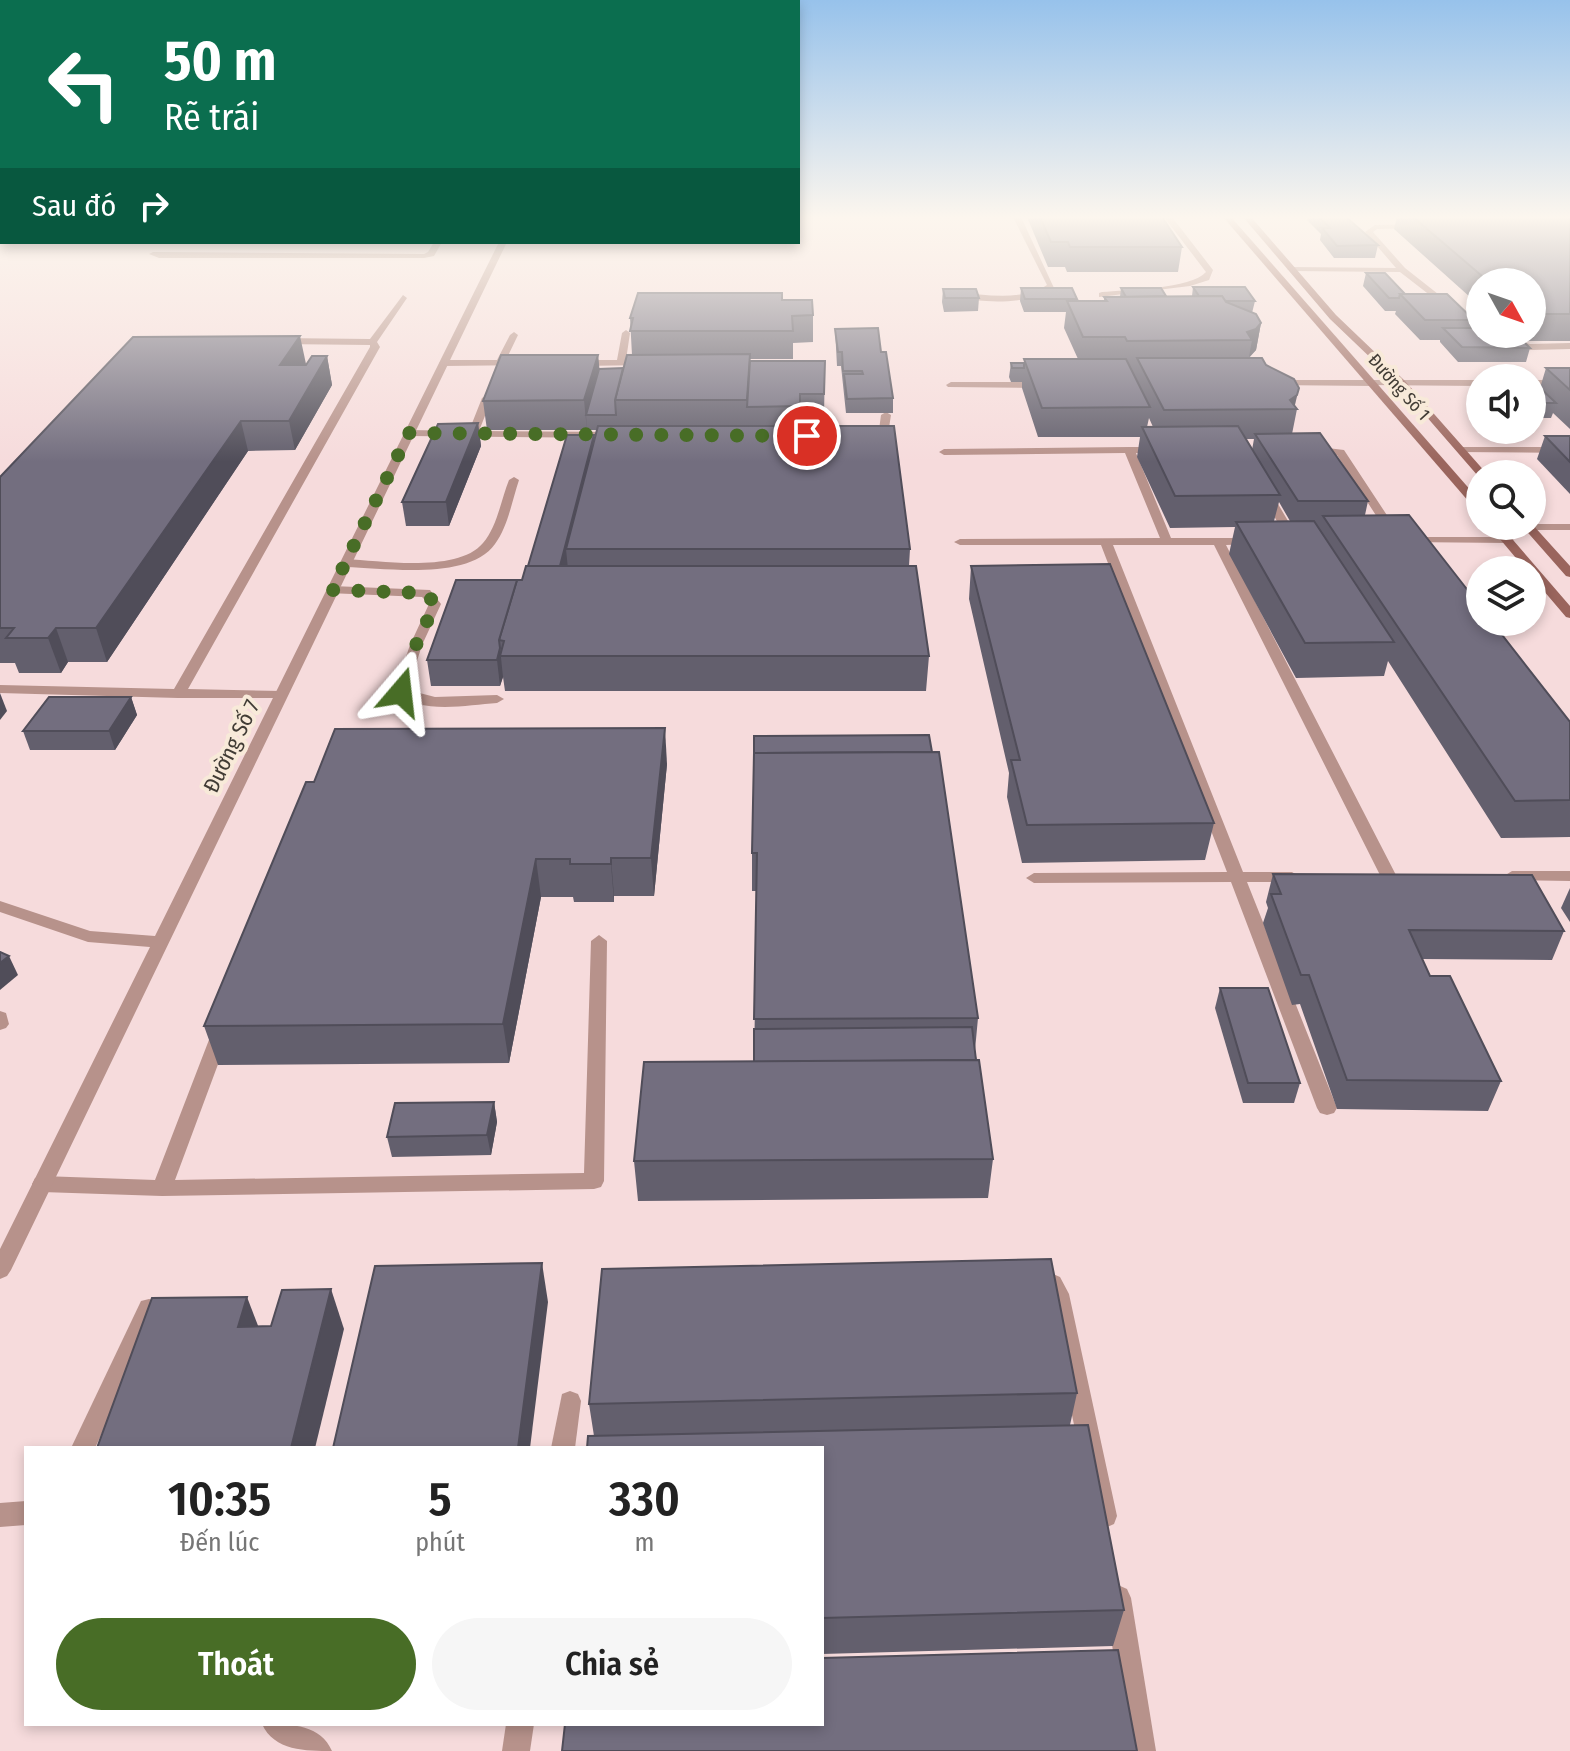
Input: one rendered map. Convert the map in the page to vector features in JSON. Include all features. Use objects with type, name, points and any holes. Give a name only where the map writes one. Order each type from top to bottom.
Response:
[{"type":"street","points":[[373,342],[403,299]]},
{"type":"street","name":"Đường Số 7","points":[[0,1270],[475,299]]},
{"type":"street","name":"Đường Số 1","points":[[1295,299],[1373,383],[1466,492]]},
{"type":"street","name":"Đường Số 1","points":[[1317,299],[1402,383],[1470,460]]},
{"type":"street","points":[[1439,299],[1466,320]]},
{"type":"street","points":[[621,363],[626,333]]},
{"type":"street","points":[[500,363],[514,335]]},
{"type":"street","points":[[268,341],[373,342]]},
{"type":"street","points":[[178,694],[375,347],[373,342]]},
{"type":"street","points":[[1546,347],[1570,346]]},
{"type":"street","points":[[444,363],[530,363]]},
{"type":"street","points":[[575,363],[664,363]]},
{"type":"street","points":[[1264,384],[1466,383]]},
{"type":"street","points":[[1546,383],[1570,383]]},
{"type":"street","points":[[951,385],[1061,385]]},
{"type":"street","points":[[473,434],[487,398]]},
{"type":"street","points":[[852,436],[884,432],[886,415]]},
{"type":"street","points":[[409,433],[631,435]]},
{"type":"street","points":[[1297,449],[1340,452],[1398,541]]},
{"type":"street","points":[[1129,450],[1167,541]]},
{"type":"street","points":[[944,452],[1171,450]]},
{"type":"street","points":[[1461,450],[1570,450]]},
{"type":"street","points":[[1256,476],[1294,541]]},
{"type":"street","points":[[332,590],[434,579],[464,561],[489,545],[514,480]]},
{"type":"street","points":[[1546,527],[1570,527]]},
{"type":"street","points":[[1383,541],[1508,540],[1570,614]]},
{"type":"street","points":[[1541,540],[1570,573]]},
{"type":"street","points":[[1218,541],[1389,877]]},
{"type":"street","points":[[960,542],[1264,541]]},
{"type":"street","points":[[1279,541],[1309,541]]},
{"type":"street","points":[[1106,542],[1327,1108]]},
{"type":"street","points":[[346,563],[434,579]]},
{"type":"street","points":[[434,579],[435,604],[416,645],[401,692],[411,699],[435,701],[497,699]]},
{"type":"street","points":[[0,689],[281,695]]},
{"type":"street","points":[[1494,876],[1570,876]]},
{"type":"street","points":[[1034,878],[1313,877]]},
{"type":"street","points":[[0,906],[88,936],[159,942]]},
{"type":"street","points":[[42,1184],[162,1188],[594,1181],[599,941]]},
{"type":"street","points":[[162,1188],[228,1015]]},
{"type":"street","points":[[0,1017],[0,1024]]},
{"type":"street","points":[[1023,1276],[1039,1276],[1052,1283],[1058,1294],[1101,1491],[1108,1537]]},
{"type":"street","points":[[84,1446],[149,1308]]},
{"type":"street","points":[[563,1446],[570,1401]]},
{"type":"street","points":[[0,1515],[24,1513]]},
{"type":"street","points":[[1116,1583],[1142,1751]]},
{"type":"street","points":[[279,1726],[318,1751]]},
{"type":"street","points":[[516,1751],[520,1726]]},
{"type":"shaded area","points":[[0,299],[1466,299],[1466,348],[1546,348],[1546,299],[1570,299],[1570,1751],[0,1751]]},
{"type":"building","points":[[636,299],[812,300],[813,315],[792,316],[793,331],[630,331],[633,318],[630,318]]},
{"type":"building","points":[[1105,299],[1224,299],[1256,314],[1261,323],[1247,332],[1252,340],[1127,341],[1125,337],[1083,337],[1067,301],[1107,301]]},
{"type":"building","points":[[1224,299],[1255,301],[1225,301]]},
{"type":"building","points":[[1405,299],[1452,299],[1466,312],[1466,320],[1425,320]]},
{"type":"building","points":[[1546,299],[1570,299],[1570,314],[1546,314]]},
{"type":"building","points":[[878,328],[881,352],[886,352],[893,398],[847,399],[844,374],[863,374],[862,371],[843,371],[842,352],[838,352],[835,329]]},
{"type":"building","points":[[1443,328],[1466,328],[1466,347],[1462,347]]},
{"type":"building","points":[[300,336],[280,365],[306,365],[312,356],[327,356],[289,421],[241,421],[96,628],[56,628],[48,638],[6,638],[14,628],[0,628],[0,477],[133,337]]},
{"type":"building","points":[[750,354],[747,400],[615,400],[627,355]]},
{"type":"building","points":[[501,355],[598,355],[584,400],[483,401]]},
{"type":"building","points":[[1137,358],[1262,358],[1266,365],[1294,379],[1299,388],[1297,395],[1290,400],[1297,409],[1164,410]]},
{"type":"building","points":[[1024,359],[1126,359],[1150,407],[1042,408]]},
{"type":"building","points":[[750,361],[825,361],[824,394],[800,394],[800,406],[747,407]]},
{"type":"building","points":[[1011,363],[1024,363],[1024,368],[1012,368]]},
{"type":"building","points":[[623,368],[615,400],[616,415],[586,415],[599,369]]},
{"type":"building","points":[[1546,368],[1570,368],[1570,390]]},
{"type":"building","points":[[1546,393],[1556,403],[1546,403]]},
{"type":"building","points":[[478,423],[446,502],[402,502],[438,424]]},
{"type":"building","points":[[598,426],[894,426],[910,549],[566,549]]},
{"type":"building","points":[[1238,426],[1280,495],[1175,496],[1142,427]]},
{"type":"building","points":[[1320,433],[1368,501],[1298,501],[1255,434]]},
{"type":"building","points":[[567,435],[594,435],[560,566],[528,566]]},
{"type":"building","points":[[1546,436],[1570,436],[1570,462],[1546,437]]},
{"type":"building","points":[[1409,515],[1466,588],[1466,636],[1503,636],[1570,722],[1570,800],[1515,801],[1323,516]]},
{"type":"building","points":[[1314,521],[1394,642],[1305,643],[1236,522]]},
{"type":"building","points":[[1110,564],[1214,823],[1027,825],[1011,760],[1020,760],[971,566]]},
{"type":"building","points":[[526,566],[916,566],[929,656],[500,656],[504,641],[499,640],[517,580],[522,580]]},
{"type":"building","points":[[456,580],[517,580],[499,640],[497,660],[427,660]]},
{"type":"building","points":[[49,697],[131,697],[109,731],[23,731]]},
{"type":"building","points":[[665,728],[651,858],[611,858],[611,864],[570,864],[570,859],[536,859],[503,1024],[204,1026],[306,782],[314,782],[335,729]]},
{"type":"building","points":[[929,735],[932,752],[754,753],[754,736]]},
{"type":"building","points":[[939,752],[978,1018],[754,1019],[757,853],[752,853],[754,753]]},
{"type":"building","points":[[1273,874],[1532,875],[1564,931],[1409,930],[1430,976],[1450,976],[1501,1081],[1347,1080],[1309,975],[1301,975],[1271,894],[1281,894]]},
{"type":"building","points":[[0,952],[9,956],[0,963]]},
{"type":"building","points":[[1220,988],[1268,988],[1300,1083],[1248,1083]]},
{"type":"building","points":[[972,1027],[976,1060],[754,1062],[754,1029]]},
{"type":"building","points":[[979,1060],[993,1159],[634,1161],[644,1062]]},
{"type":"building","points":[[494,1102],[487,1135],[387,1137],[395,1103]]},
{"type":"building","points":[[1051,1259],[1077,1393],[589,1404],[602,1269]]},
{"type":"building","points":[[542,1263],[518,1446],[333,1446],[375,1266]]},
{"type":"building","points":[[331,1289],[292,1446],[98,1446],[152,1298],[247,1297],[238,1327],[271,1326],[282,1290]]},
{"type":"building","points":[[1088,1425],[1124,1610],[824,1618],[824,1446],[587,1446],[588,1436]]},
{"type":"building","points":[[1118,1650],[1137,1751],[562,1751],[565,1726],[824,1726],[824,1658]]},
{"type":"route","points":[[401,692],[416,645],[435,604],[432,598],[426,593],[332,590],[409,433],[807,436]]}]
